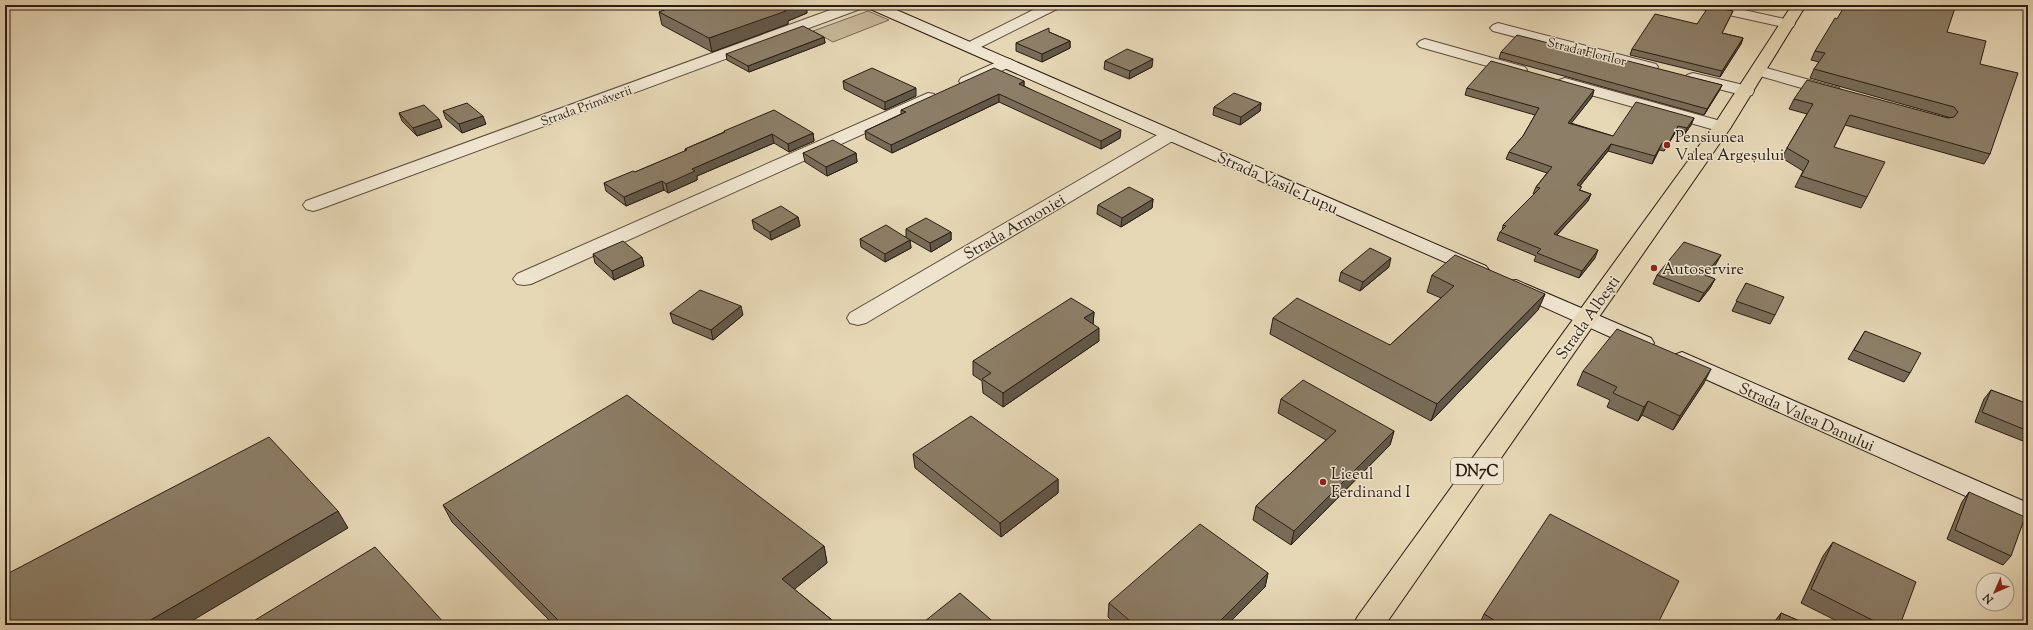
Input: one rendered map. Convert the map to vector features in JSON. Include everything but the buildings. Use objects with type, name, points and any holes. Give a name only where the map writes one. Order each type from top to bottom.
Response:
[{"type":"main road","name":"Strada Albești","points":[[1368,625],[1722,127],[1759,71],[1799,5]]},
{"type":"street","name":"Strada Primăverii","points":[[313,204],[858,5]]},
{"type":"street","name":"Strada Vasile Lupu","points":[[874,5],[1586,317]]},
{"type":"street","points":[[970,47],[1054,5]]},
{"type":"street","points":[[1702,5],[1788,24]]},
{"type":"street","name":"Strada Florilor","points":[[1498,28],[1746,91]]},
{"type":"street","points":[[1425,44],[1722,127]]},
{"type":"street","points":[[524,279],[1006,63]]},
{"type":"street","points":[[1759,71],[1851,96]]},
{"type":"street","name":"Strada Armoniei","points":[[858,318],[1170,135]]},
{"type":"street","name":"Strada Valea Danului","points":[[1586,317],[2028,514]]},
{"type":"shaded area","points":[[868,11],[889,20],[833,42],[813,31]]},
{"type":"place","name":"Pensiunea Valea Argeșului","points":[[1667,145]]},
{"type":"place","name":"Autoservire","points":[[1654,268]]},
{"type":"place","name":"Liceul Ferdinand I","points":[[1323,482]]}]
